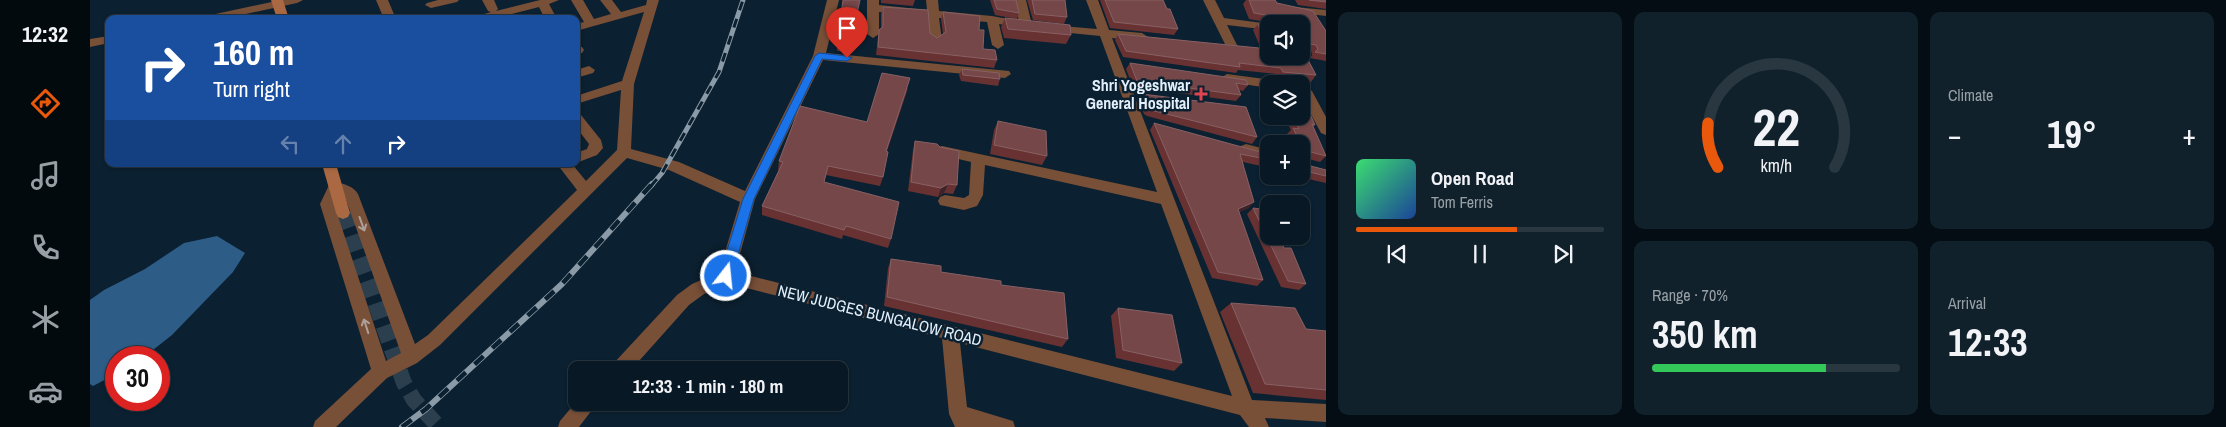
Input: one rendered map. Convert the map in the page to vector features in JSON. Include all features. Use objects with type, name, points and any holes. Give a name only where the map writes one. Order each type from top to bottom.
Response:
[{"type":"street","points":[[223,15],[278,2],[297,0]]},
{"type":"street","points":[[382,0],[388,15]]},
{"type":"street","points":[[431,5],[452,0]]},
{"type":"street","points":[[524,0],[543,1]]},
{"type":"street","points":[[577,0],[591,24]]},
{"type":"street","points":[[606,0],[618,16]]},
{"type":"street","points":[[627,361],[683,300],[698,289],[726,276],[748,199],[819,56],[833,0]]},
{"type":"street","points":[[932,0],[936,40]]},
{"type":"street","points":[[1020,0],[1026,25]]},
{"type":"street","points":[[1092,0],[1103,32],[1120,63],[1132,93],[1136,120],[1246,408],[1260,427]]},
{"type":"street","points":[[1209,0],[1219,21],[1236,47],[1213,45]]},
{"type":"street","points":[[1320,0],[1326,9]]},
{"type":"street","points":[[509,15],[543,1]]},
{"type":"street","points":[[543,1],[549,15]]},
{"type":"street","points":[[278,2],[282,15]]},
{"type":"street","points":[[580,27],[651,4]]},
{"type":"street","points":[[322,427],[381,372],[411,357],[434,340],[624,152],[628,84],[651,4]]},
{"type":"street","points":[[873,34],[873,4],[1026,25],[1157,38]]},
{"type":"street","points":[[1296,10],[1326,13]]},
{"type":"street","points":[[1312,12],[1321,26]]},
{"type":"street","points":[[992,19],[998,45]]},
{"type":"street","points":[[1219,21],[1260,26]]},
{"type":"street","points":[[90,42],[105,40]]},
{"type":"street","points":[[819,56],[1005,74]]},
{"type":"street","points":[[580,73],[589,70]]},
{"type":"street","points":[[1213,76],[1260,82]]},
{"type":"street","points":[[580,99],[628,84]]},
{"type":"street","points":[[1310,100],[1326,130]]},
{"type":"street","points":[[1136,120],[1158,126]]},
{"type":"street","points":[[580,123],[596,143],[596,148],[592,152],[580,156]]},
{"type":"street","points":[[1232,146],[1260,153]]},
{"type":"street","points":[[942,151],[1166,199]]},
{"type":"street","points":[[624,152],[649,157],[674,166],[748,199]]},
{"type":"street","points":[[945,201],[964,204],[972,202],[976,195],[978,159]]},
{"type":"street","points":[[330,167],[343,214]]},
{"type":"street","points":[[566,167],[586,191]]},
{"type":"street","points":[[335,187],[351,194],[411,357]]},
{"type":"street","points":[[335,187],[327,204],[381,372]]},
{"type":"street","name":"NEW JUDGES BUNGALOW ROAD","points":[[726,276],[1246,408],[1326,413]]},
{"type":"street","points":[[950,333],[962,420],[1006,427]]},
{"type":"street","points":[[567,427],[582,411]]},
{"type":"water","points":[[217,236],[245,253],[233,272],[172,335],[158,346],[105,346],[105,380],[93,386],[90,384],[90,300],[104,290],[145,269],[184,243]]},
{"type":"building","points":[[843,0],[860,0],[850,45],[838,44],[837,22],[838,14],[841,14]]},
{"type":"building","points":[[994,0],[1016,0],[1019,13],[997,9]]},
{"type":"building","points":[[1032,0],[1065,0],[1067,17],[1035,14]]},
{"type":"building","points":[[1105,0],[1163,0],[1167,9],[1170,9],[1178,29],[1114,22]]},
{"type":"building","points":[[1249,0],[1275,0],[1277,3],[1313,11],[1326,31],[1326,54],[1315,52],[1318,49],[1316,45],[1310,44],[1310,15],[1265,15],[1254,13]]},
{"type":"building","points":[[1309,0],[1326,0],[1326,2]]},
{"type":"building","points":[[883,7],[928,10],[930,33],[937,38],[946,32],[943,12],[980,16],[979,30],[984,30],[983,49],[995,50],[997,60],[878,47],[879,30],[883,27]]},
{"type":"building","points":[[1005,18],[1070,25],[1071,35],[1008,29]]},
{"type":"building","points":[[1118,34],[1260,48],[1260,65],[1310,64],[1316,75],[1283,72],[1281,68],[1239,63],[1240,67],[1126,51]]},
{"type":"building","points":[[1130,63],[1246,80],[1248,85],[1236,83],[1241,95],[1137,81]]},
{"type":"building","points":[[962,69],[999,73],[1000,79],[963,75]]},
{"type":"building","points":[[882,73],[910,78],[886,151],[888,152],[883,177],[828,166],[824,182],[899,202],[891,239],[846,226],[844,230],[762,206],[783,162],[779,161],[800,106],[867,122]]},
{"type":"building","points":[[1142,94],[1246,107],[1257,137],[1151,110],[1148,108]]},
{"type":"building","points":[[1310,114],[1315,125],[1312,124],[1326,156],[1310,152],[1310,135],[1296,135],[1293,128],[1299,129],[1297,125],[1310,125]]},
{"type":"building","points":[[998,121],[1046,131],[1047,156],[994,145]]},
{"type":"building","points":[[1154,123],[1260,152],[1260,158],[1240,154],[1254,202],[1238,209],[1263,280],[1218,272]]},
{"type":"building","points":[[915,141],[937,144],[940,147],[959,151],[957,185],[948,184],[941,188],[911,182]]},
{"type":"building","points":[[1310,166],[1326,170],[1326,176],[1310,172]]},
{"type":"building","points":[[1253,208],[1260,209],[1260,223]]},
{"type":"building","points":[[1271,245],[1283,245],[1284,248],[1291,248],[1306,284],[1288,281]]},
{"type":"building","points":[[891,259],[941,266],[941,272],[1001,281],[1001,285],[1064,293],[1068,339],[887,297]]},
{"type":"building","points":[[1231,303],[1295,308],[1306,329],[1326,331],[1326,390],[1265,384]]},
{"type":"building","points":[[1118,308],[1172,315],[1182,363],[1123,350]]},
{"type":"tunnel","points":[[343,213],[404,383],[414,400],[439,427]]},
{"type":"railway","points":[[651,186],[662,173],[719,72],[743,0]]},
{"type":"railway","points":[[402,427],[426,409],[562,284],[652,184]]},
{"type":"place","name":"Shri Yogeshwar General Hospital","points":[[1201,94]]},
{"type":"route","points":[[726,276],[748,199],[819,56],[847,58]]}]
